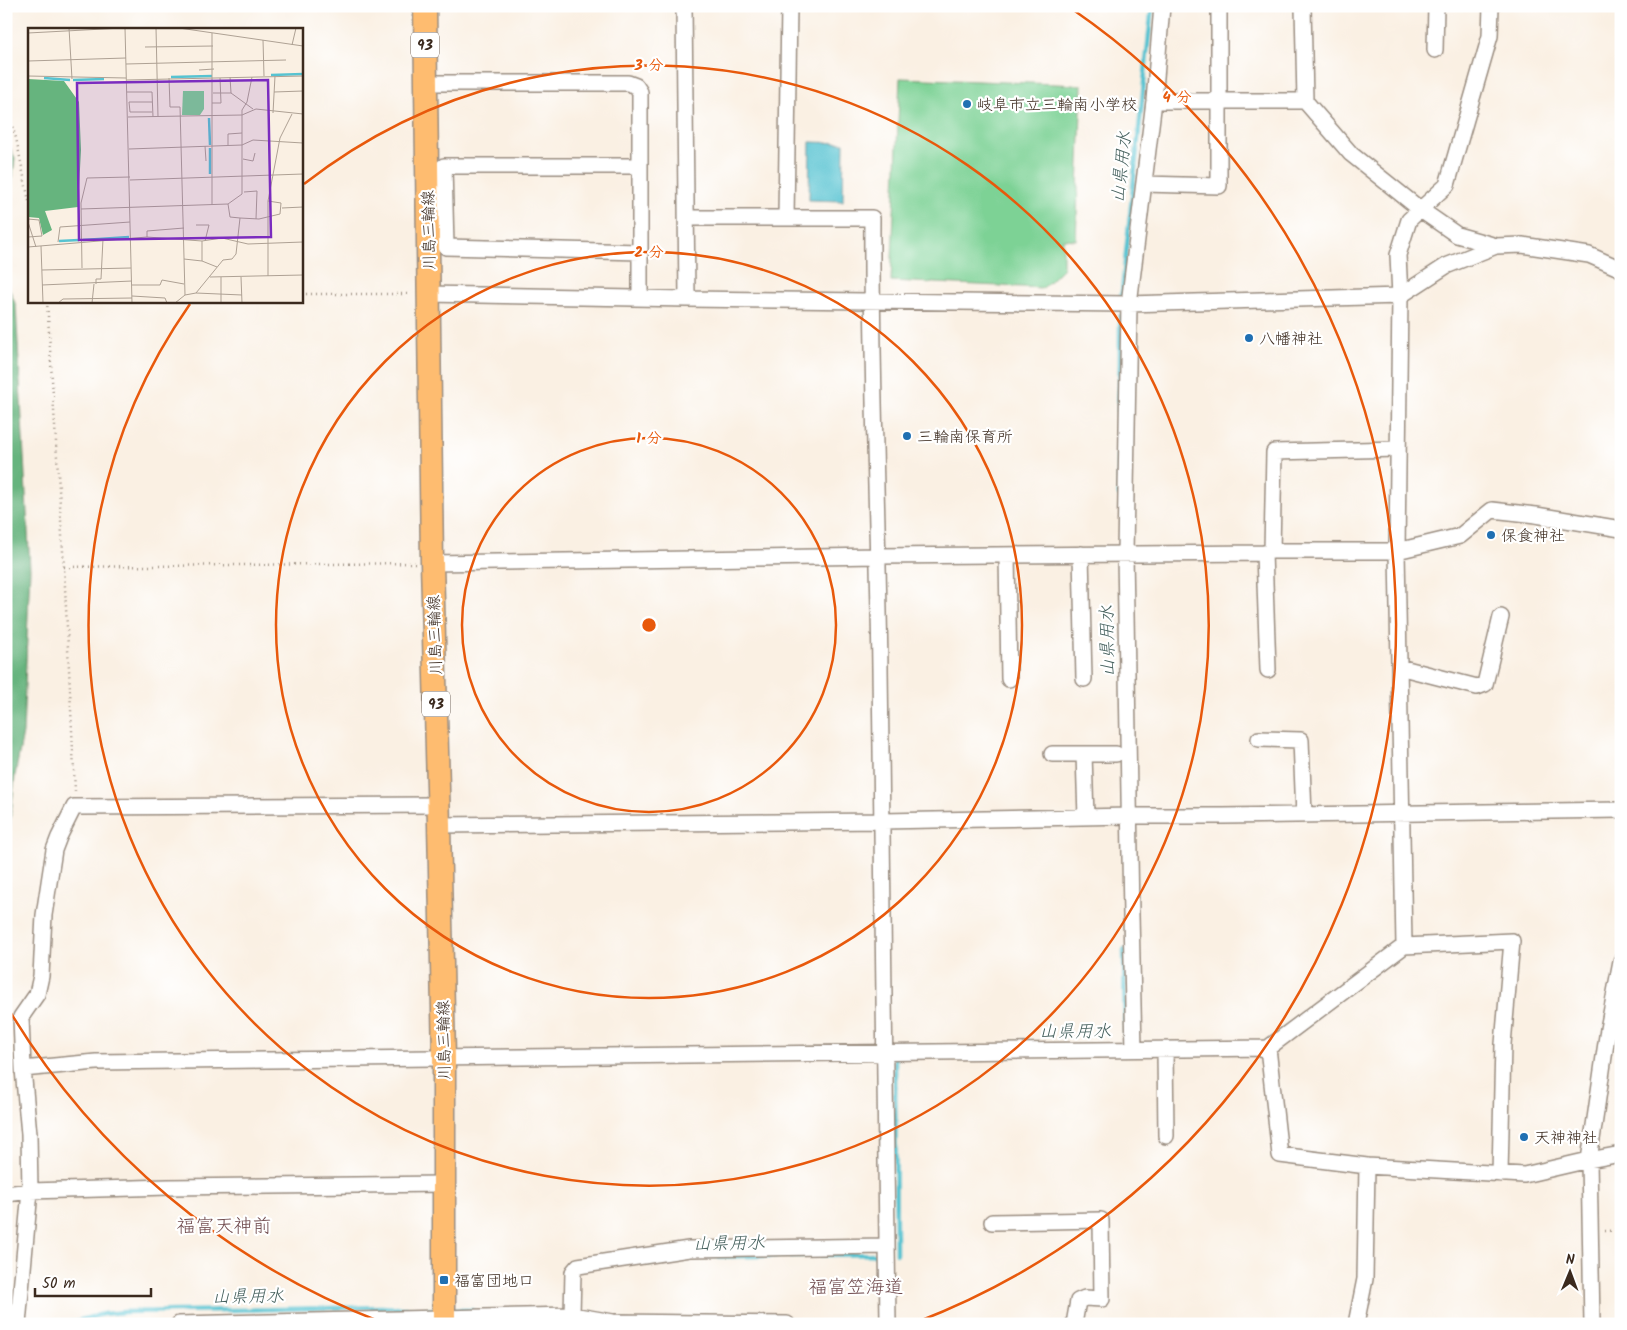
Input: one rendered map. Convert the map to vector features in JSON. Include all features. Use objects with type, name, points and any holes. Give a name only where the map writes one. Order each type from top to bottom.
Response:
[{"type":"main road","name":"川島三輪線","points":[[424,6],[432,563],[444,1057],[444,1321]]},
{"type":"street","points":[[684,6],[687,299]]},
{"type":"street","points":[[786,218],[789,6]]},
{"type":"street","points":[[1134,1050],[1125,554],[1129,304],[1154,101],[1162,6]]},
{"type":"street","points":[[1144,184],[1219,186],[1219,6]]},
{"type":"street","points":[[1303,6],[1305,101],[1350,154],[1421,210],[1457,235],[1496,246],[1522,245],[1589,254],[1621,269]]},
{"type":"street","points":[[1435,50],[1436,6]]},
{"type":"street","points":[[1404,946],[1397,551],[1400,296],[1398,255],[1409,220],[1447,186],[1490,36],[1492,6]]},
{"type":"street","points":[[426,83],[628,83],[636,86],[640,92],[640,298]]},
{"type":"street","points":[[1154,101],[1305,101]]},
{"type":"street","points":[[640,166],[444,166],[446,247],[640,252]]},
{"type":"street","points":[[686,218],[872,218],[872,301],[883,821],[888,1324]]},
{"type":"street","points":[[429,294],[1129,304],[1400,296],[1446,266],[1496,246]]},
{"type":"street","points":[[1268,670],[1268,552],[1274,452],[1398,449]]},
{"type":"street","points":[[432,563],[1397,551],[1460,536],[1492,510],[1536,515],[1621,530]]},
{"type":"street","points":[[1081,554],[1084,680]]},
{"type":"street","points":[[1006,555],[1010,679]]},
{"type":"street","points":[[1399,667],[1477,687],[1486,684],[1501,616]]},
{"type":"street","points":[[1259,739],[1301,740],[1304,815]]},
{"type":"street","points":[[1052,754],[1116,754]]},
{"type":"street","points":[[1084,754],[1086,817]]},
{"type":"street","points":[[18,1324],[30,1191],[29,1134],[23,1069],[22,1018],[37,994],[41,976],[44,915],[54,850],[58,837],[74,807],[439,815],[883,821],[1621,810]]},
{"type":"street","points":[[23,1069],[96,1062],[1268,1048],[1404,946],[1512,941],[1503,1044],[1500,1174]]},
{"type":"street","points":[[1592,1324],[1590,1160],[1615,1030],[1621,961]]},
{"type":"street","points":[[1268,1048],[1280,1156],[1367,1166],[1524,1175],[1621,1154]]},
{"type":"street","points":[[1165,1050],[1166,1136]]},
{"type":"street","points":[[1356,1324],[1365,1279],[1367,1166]]},
{"type":"street","points":[[6,1194],[30,1191],[168,1187],[444,1184]]},
{"type":"street","points":[[992,1222],[1101,1220],[1102,1300],[1085,1298],[1078,1301],[1074,1324]]},
{"type":"street","points":[[572,1315],[573,1272],[578,1266],[689,1249],[887,1246]]},
{"type":"street","points":[[179,1324],[444,1321],[572,1315],[613,1322],[787,1324]]},
{"type":"path","points":[[6,108],[16,138],[28,196]]},
{"type":"path","points":[[302,294],[429,294]]},
{"type":"path","points":[[47,302],[76,784],[74,807]]},
{"type":"path","points":[[64,567],[432,563]]},
{"type":"green space","points":[[900,78],[1082,85],[1076,240],[1063,239],[1063,268],[1043,288],[891,281]]},
{"type":"green space","points":[[6,140],[15,158],[6,233]]},
{"type":"green space","points":[[6,280],[16,306],[30,569],[23,733],[15,776],[6,862]]},
{"type":"water","points":[[810,142],[844,143],[843,201],[809,200]]},
{"type":"waterway","name":"山県用水","points":[[1121,301],[1152,6]]},
{"type":"waterway","name":"山県用水","points":[[1119,495],[1120,316]]},
{"type":"waterway","name":"山県用水","points":[[1122,1045],[1125,1045],[1124,950]]},
{"type":"waterway","name":"山県用水","points":[[895,1056],[896,1254]]},
{"type":"waterway","name":"山県用水","points":[[649,1263],[693,1257],[882,1254]]},
{"type":"waterway","name":"山県用水","points":[[66,1324],[103,1314],[124,1312],[382,1307],[432,1310]]},
{"type":"waterway","name":"山県用水","points":[[450,1310],[472,1310]]},
{"type":"place","name":"岐阜市立三輪南小学校","points":[[967,104]]},
{"type":"place","name":"八幡神社","points":[[1249,338]]},
{"type":"place","name":"三輪南保育所","points":[[907,436]]},
{"type":"place","name":"保食神社","points":[[1491,535]]},
{"type":"place","name":"天神神社","points":[[1524,1137]]},
{"type":"place","name":"福富団地口","points":[[444,1280]]},
{"type":"district","name":"福富天神前","points":[[224,1225]]},
{"type":"district","name":"福富笠海道","points":[[856,1286]]}]
